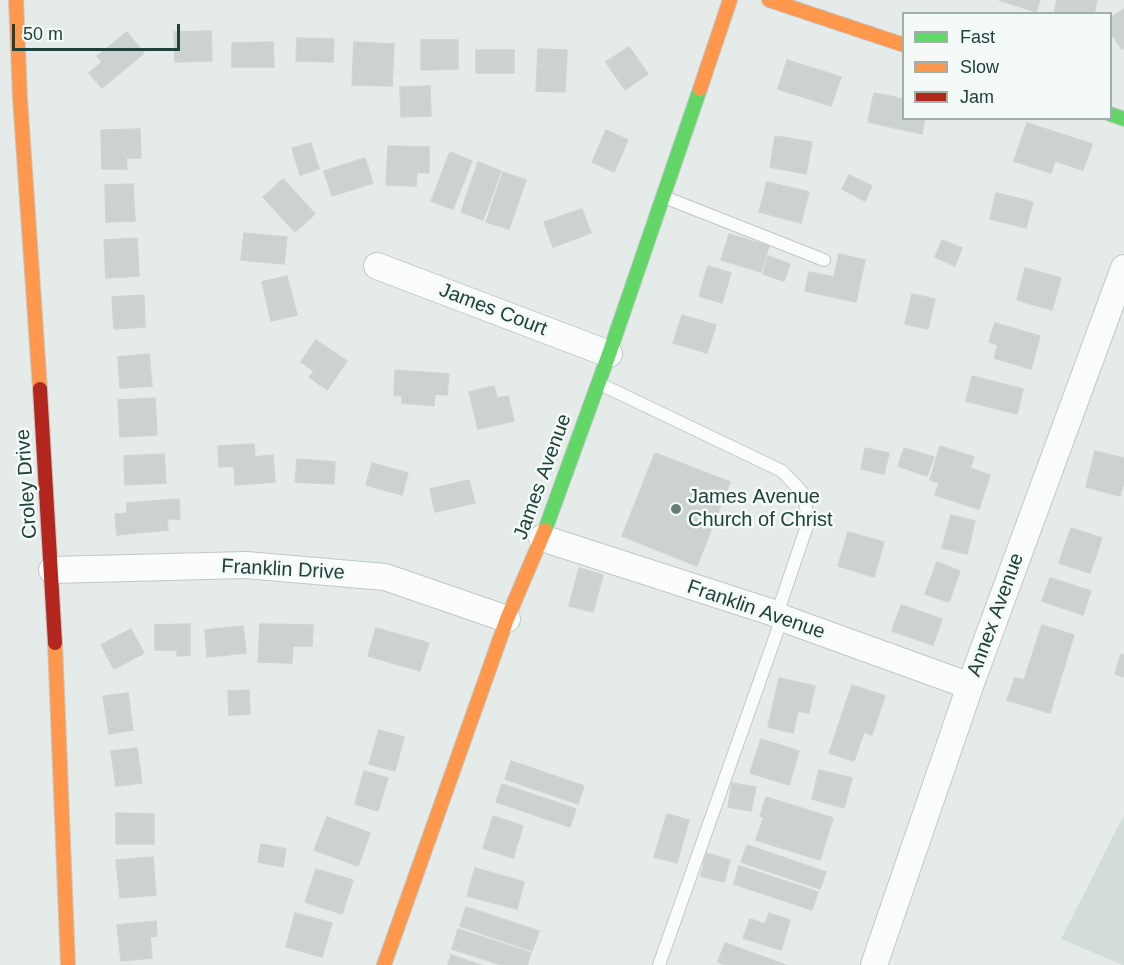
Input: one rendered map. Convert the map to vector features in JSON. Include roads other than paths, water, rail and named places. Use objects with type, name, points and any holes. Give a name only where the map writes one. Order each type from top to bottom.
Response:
[{"type":"street","name":"Croley Drive","points":[[16,0],[20,98],[52,570],[68,965]]},
{"type":"street","name":"James Avenue","points":[[384,965],[507,619],[542,538],[609,354],[730,0]]},
{"type":"street","points":[[769,0],[902,45]]},
{"type":"street","name":"James Court","points":[[377,266],[609,354]]},
{"type":"street","name":"Annex Avenue","points":[[874,965],[970,686],[1124,268]]},
{"type":"street","name":"Franklin Avenue","points":[[542,538],[779,616],[970,686]]},
{"type":"street","name":"Franklin Drive","points":[[52,570],[246,565],[385,577],[507,619]]},
{"type":"lane","points":[[663,197],[824,260]]},
{"type":"lane","points":[[598,383],[782,471],[801,492],[809,520],[779,616],[658,965]]},
{"type":"place","name":"James Avenue Church of Christ","points":[[676,509]]}]
